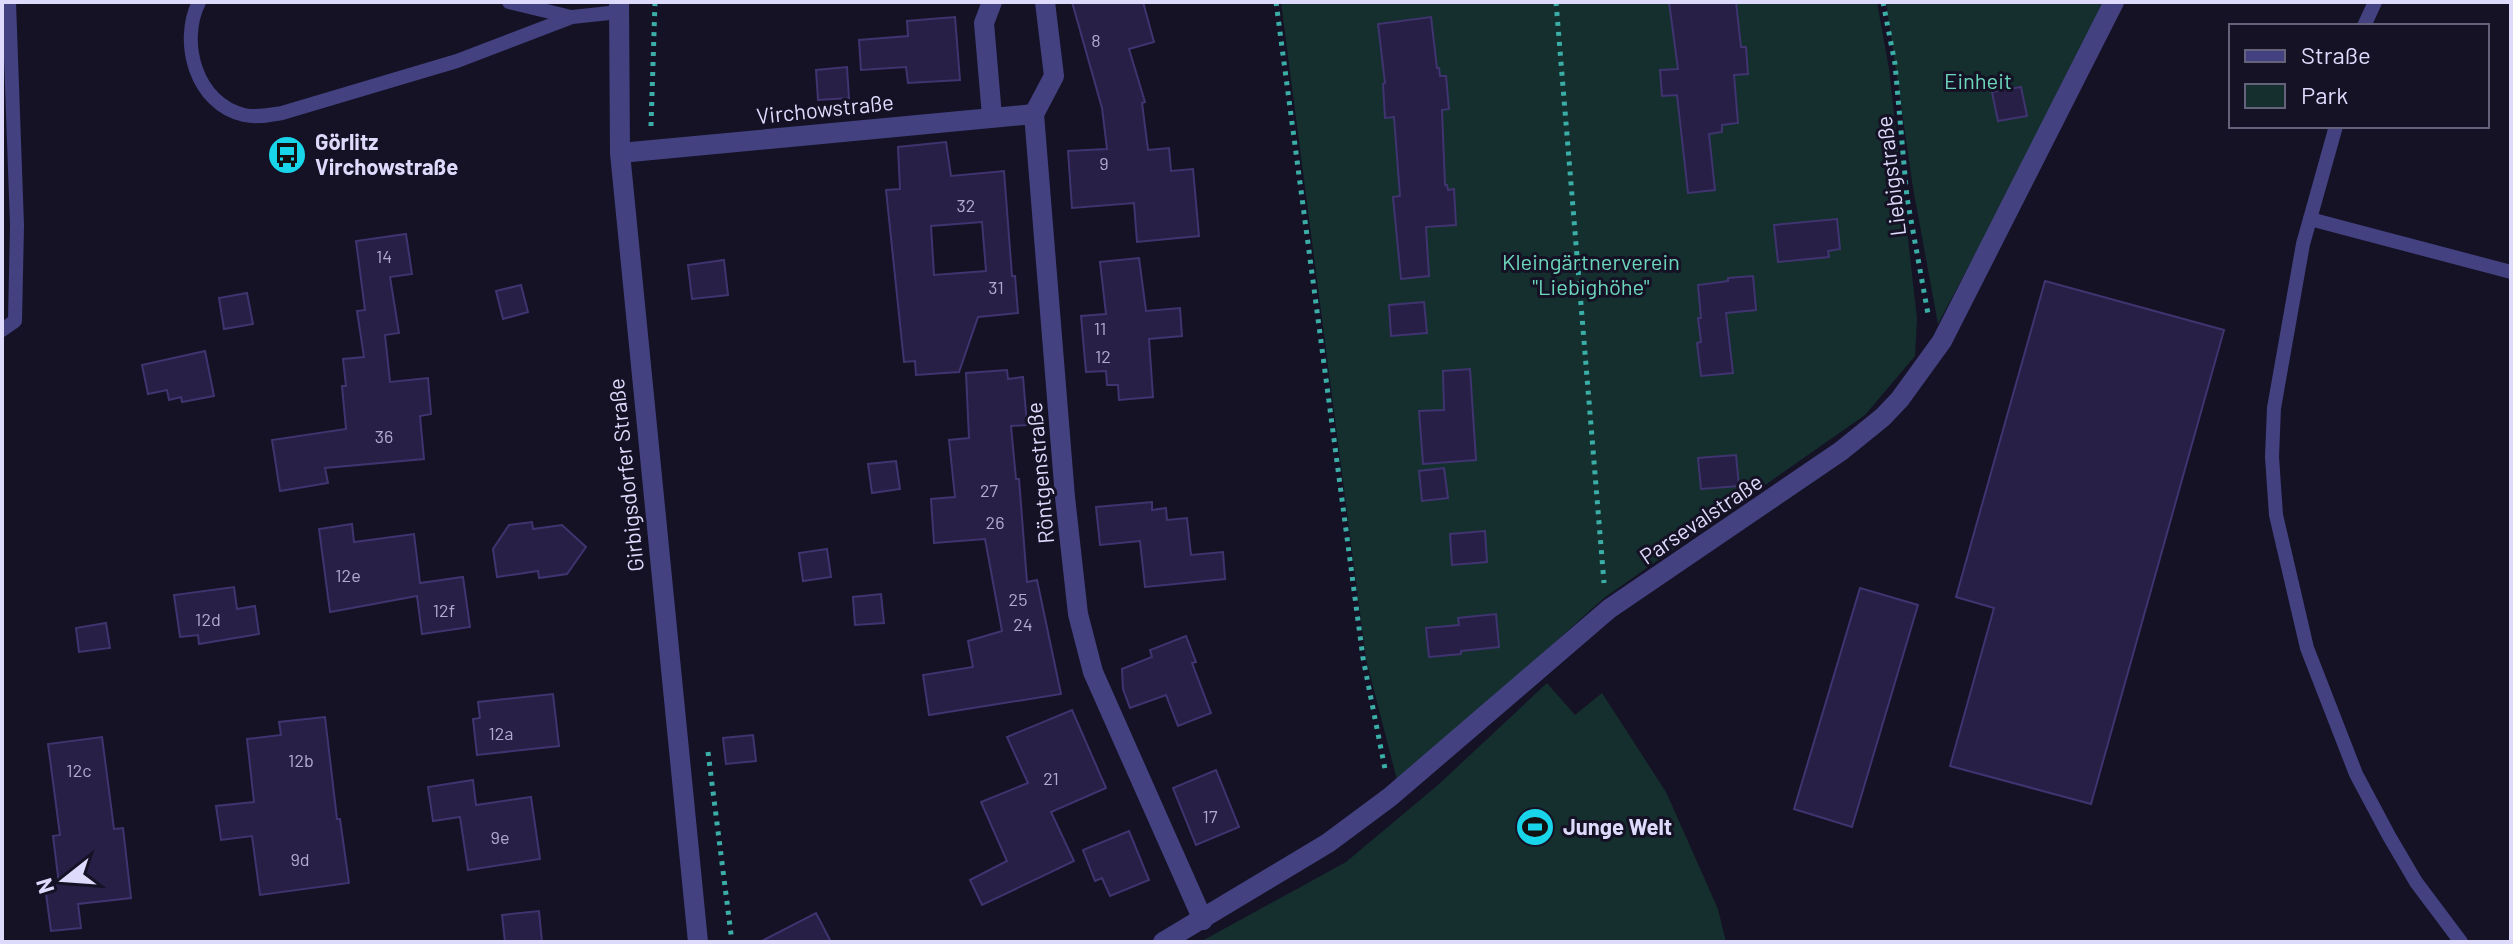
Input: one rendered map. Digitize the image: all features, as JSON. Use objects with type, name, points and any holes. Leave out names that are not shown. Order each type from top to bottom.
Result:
[{"type":"street","points":[[992,2],[984,23],[992,116]]},
{"type":"street","points":[[1034,114],[1054,76],[1045,2]]},
{"type":"street","name":"Parsevalstraße","points":[[1163,942],[1328,843],[1390,797],[1609,609],[1816,469],[1883,417],[1923,370],[1942,341],[2114,2]]},
{"type":"street","name":"Girbigsdorfer Straße","points":[[619,7],[620,153],[698,942]]},
{"type":"street","name":"Virchowstraße","points":[[620,153],[1034,114]]},
{"type":"street","name":"Röntgenstraße","points":[[1034,114],[1065,497],[1078,614],[1093,672],[1203,920]]},
{"type":"lane","points":[[2,330],[15,321],[17,225],[9,2]]},
{"type":"lane","points":[[199,2],[190,36],[195,68],[210,93],[220,102],[241,114],[254,116],[282,113],[457,61],[572,17],[619,7]]},
{"type":"lane","points":[[509,2],[572,17]]},
{"type":"lane","points":[[2365,24],[2375,2]]},
{"type":"lane","points":[[2335,128],[2303,244],[2274,408],[2272,457],[2276,515],[2307,648],[2356,774],[2409,870],[2461,942]]},
{"type":"lane","points":[[2310,219],[2511,272]]},
{"type":"path","points":[[1276,2],[1363,658],[1390,797]]},
{"type":"path","points":[[1556,2],[1602,569],[1609,609]]},
{"type":"path","name":"Liebigstraße","points":[[1883,2],[1895,64],[1907,198],[1929,324],[1942,341]]},
{"type":"green space","name":"Kleingärtnerverein \"Liebighöhe\"","points":[[1281,2],[1877,2],[1889,69],[1917,319],[1915,356],[1865,415],[1604,598],[1398,784],[1366,659]]},
{"type":"green space","name":"Einheit","points":[[1886,2],[2109,2],[1938,324],[1913,188]]},
{"type":"green space","name":"Junge Welt","points":[[1547,683],[1575,715],[1602,693],[1666,792],[1718,909],[1726,942],[1200,942],[1346,862],[1438,785]]},
{"type":"building","points":[[1072,2],[1143,2],[1154,42],[1129,49],[1145,102],[1142,103],[1148,150],[1169,148],[1171,171],[1193,169],[1199,236],[1137,242],[1134,203],[1072,208],[1068,151],[1107,149],[1102,108]]},
{"type":"building","points":[[1669,2],[1736,2],[1741,47],[1746,47],[1748,74],[1734,75],[1738,123],[1722,125],[1722,132],[1709,134],[1715,190],[1688,193],[1677,95],[1662,96],[1660,70],[1678,69]]},
{"type":"building","points":[[955,17],[960,80],[908,83],[906,67],[861,70],[859,40],[908,36],[907,21]]},
{"type":"building","points":[[1431,17],[1437,68],[1440,76],[1446,76],[1449,109],[1442,110],[1445,185],[1448,190],[1454,189],[1456,225],[1426,227],[1429,276],[1401,279],[1393,197],[1400,196],[1394,117],[1385,118],[1385,83],[1378,24]]},
{"type":"building","points":[[847,67],[849,98],[818,100],[816,70]]},
{"type":"building","points":[[2021,87],[2027,116],[1998,121],[1992,92]]},
{"type":"building","points":[[946,142],[951,176],[1004,171],[1018,313],[978,317],[959,372],[916,375],[915,361],[904,362],[886,190],[900,189],[898,147]],"holes":[[[982,222],[986,271],[934,275],[931,226]]]},
{"type":"building","points":[[1837,219],[1840,249],[1828,251],[1829,257],[1778,262],[1774,225]]},
{"type":"building","points":[[406,234],[412,274],[390,277],[399,333],[385,335],[390,382],[428,378],[431,414],[420,416],[424,459],[325,468],[328,483],[280,491],[272,440],[346,429],[343,359],[364,357],[357,311],[365,310],[356,241]]},
{"type":"building","points":[[1139,258],[1146,311],[1180,308],[1182,336],[1149,339],[1153,397],[1119,400],[1118,385],[1107,385],[1106,371],[1086,372],[1081,316],[1106,314],[1100,262]]},
{"type":"building","points":[[724,260],[728,295],[692,299],[688,265]]},
{"type":"building","points":[[1753,276],[1756,310],[1726,313],[1733,373],[1701,376],[1697,343],[1701,342],[1698,285]]},
{"type":"building","points":[[2045,281],[2224,330],[2091,804],[1950,766],[1994,608],[1956,597]]},
{"type":"building","points":[[521,285],[528,312],[503,319],[496,291]]},
{"type":"building","points":[[247,293],[253,324],[224,329],[219,298]]},
{"type":"building","points":[[1424,302],[1427,333],[1391,336],[1389,305]]},
{"type":"building","points":[[205,351],[214,396],[182,402],[181,397],[169,400],[167,390],[148,394],[142,365]]},
{"type":"building","points":[[1470,369],[1476,460],[1423,464],[1419,411],[1444,410],[1443,371]]},
{"type":"building","points":[[1007,370],[1008,379],[1023,377],[1027,425],[1011,426],[1016,479],[1019,479],[1027,582],[1037,580],[1061,694],[929,715],[923,675],[973,667],[968,641],[1002,631],[985,539],[934,543],[931,499],[955,497],[949,440],[969,438],[966,373]]},
{"type":"building","points":[[1736,455],[1739,486],[1701,489],[1698,458]]},
{"type":"building","points":[[896,461],[900,489],[872,493],[868,464]]},
{"type":"building","points":[[1444,468],[1448,498],[1422,501],[1419,471]]},
{"type":"building","points":[[1152,502],[1152,510],[1166,508],[1167,520],[1187,518],[1191,555],[1223,552],[1225,579],[1145,587],[1140,541],[1100,545],[1096,507]]},
{"type":"building","points":[[532,522],[533,529],[562,525],[586,547],[567,574],[539,578],[538,571],[497,577],[493,549],[509,525]]},
{"type":"building","points":[[352,524],[354,542],[414,534],[420,583],[463,577],[470,627],[422,634],[417,596],[330,612],[319,529]]},
{"type":"building","points":[[1485,531],[1487,562],[1452,565],[1450,534]]},
{"type":"building","points":[[827,549],[831,577],[803,581],[799,553]]},
{"type":"building","points":[[234,587],[237,609],[255,606],[259,634],[199,644],[198,635],[180,637],[174,595]]},
{"type":"building","points":[[1860,588],[1918,605],[1852,827],[1794,809]]},
{"type":"building","points":[[881,594],[884,623],[855,625],[853,597]]},
{"type":"building","points":[[1496,614],[1499,647],[1429,657],[1426,628],[1459,625],[1458,618]]},
{"type":"building","points":[[106,623],[110,648],[79,652],[76,628]]},
{"type":"building","points":[[1186,636],[1196,662],[1192,663],[1211,713],[1178,726],[1166,695],[1130,708],[1123,689],[1122,669],[1152,657],[1150,650]]},
{"type":"building","points":[[553,694],[559,746],[477,755],[473,719],[480,718],[478,702]]},
{"type":"building","points":[[1072,710],[1106,788],[1051,812],[1074,861],[982,905],[970,880],[1007,861],[981,802],[1028,783],[1007,737]]},
{"type":"building","points":[[325,717],[337,819],[340,819],[349,883],[260,895],[252,836],[221,840],[216,806],[254,802],[247,739],[281,735],[279,722]]},
{"type":"building","points":[[753,735],[756,761],[726,764],[723,738]]},
{"type":"building","points":[[102,737],[114,829],[123,828],[131,898],[78,904],[81,928],[51,931],[45,886],[59,884],[53,836],[60,835],[48,744]]},
{"type":"building","points":[[1216,770],[1239,827],[1196,845],[1173,788]]},
{"type":"building","points":[[473,780],[476,805],[531,797],[540,859],[468,870],[460,817],[433,821],[428,787]]},
{"type":"building","points":[[1129,831],[1149,880],[1110,896],[1102,878],[1095,881],[1083,850]]},
{"type":"building","points":[[539,911],[542,942],[505,942],[502,915]]},
{"type":"building","points":[[816,913],[831,942],[760,942]]},
{"type":"place","name":"Görlitz Virchowstraße","points":[[287,155]]},
{"type":"place","name":"Junge Welt","points":[[1535,827]]}]
